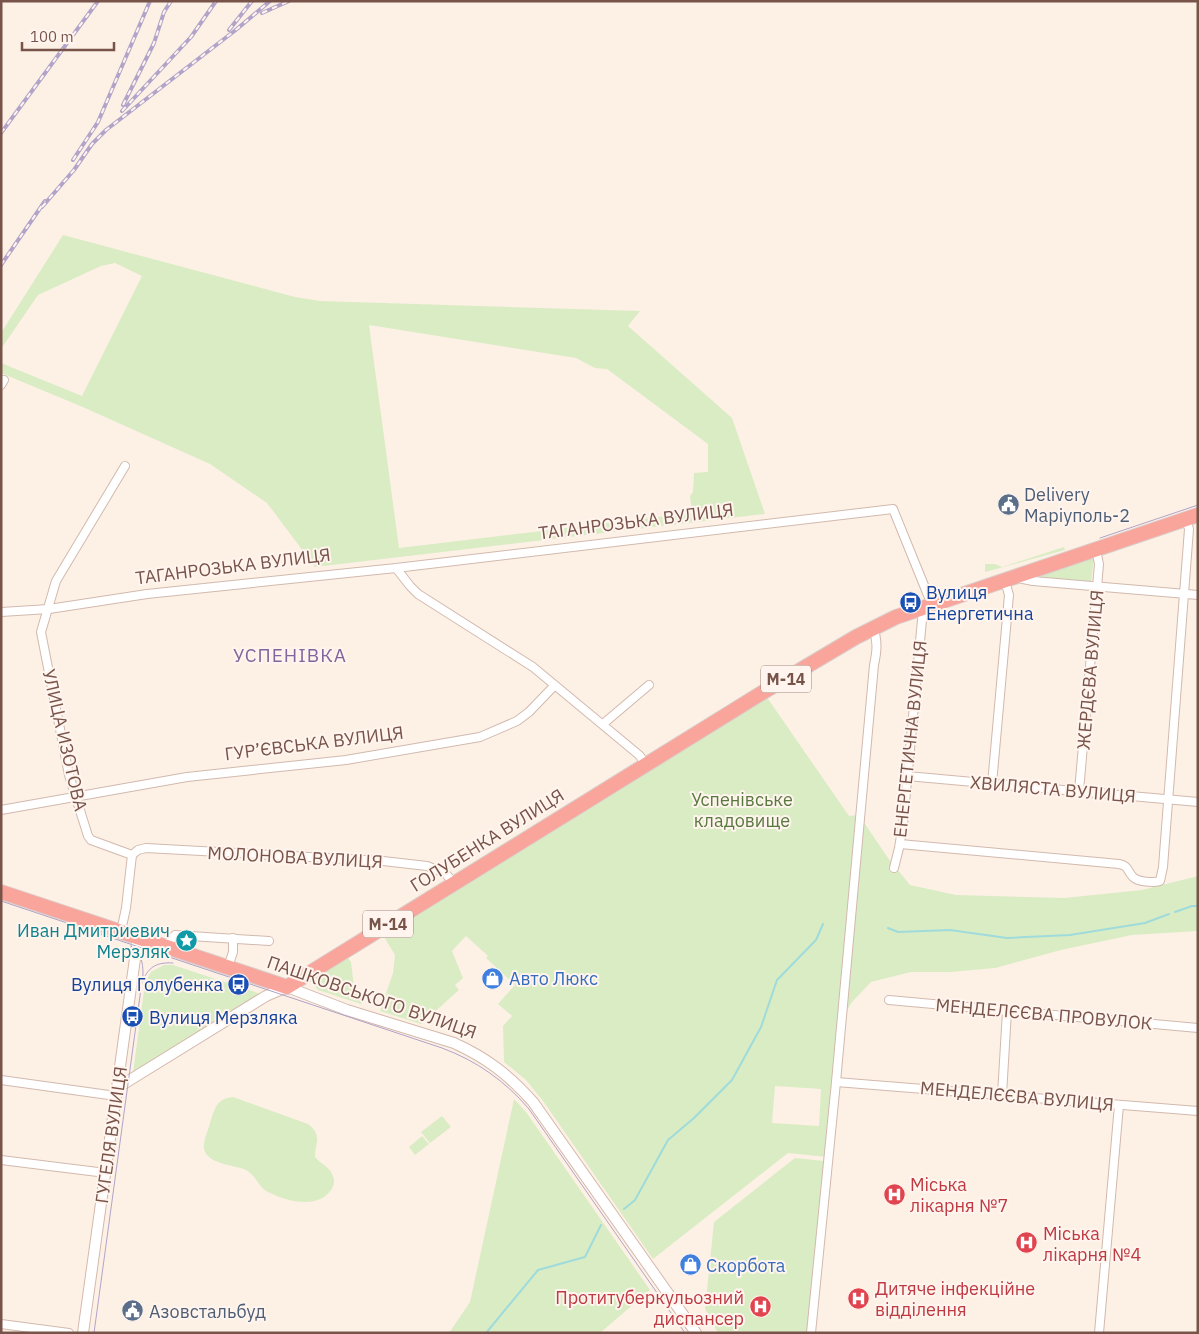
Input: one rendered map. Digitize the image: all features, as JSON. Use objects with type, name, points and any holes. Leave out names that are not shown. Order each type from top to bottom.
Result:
[{"type":"highway","name":"М-14","points":[[646,764],[873,628],[896,617],[1010,579],[1031,577],[1096,550],[1192,517]]},
{"type":"highway","name":"ГОЛУБЕНКА ВУЛИЦЯ","points":[[287,987],[646,764]]},
{"type":"highway","name":"ПАШКОВСЬКОГО ВУЛИЦЯ","points":[[1,892],[287,987]]},
{"type":"street","name":"УЛИЦА ИЗОТОВА","points":[[125,466],[56,581],[42,625],[42,639],[69,775],[89,838],[132,855]]},
{"type":"street","name":"ТАГАНРОЗЬКА ВУЛИЦЯ","points":[[1,612],[48,609],[147,594],[396,568],[893,509],[928,607]]},
{"type":"street","points":[[900,844],[1119,864],[1128,868],[1136,879],[1160,881],[1189,529],[1192,517]]},
{"type":"street","name":"ЖЕРДЄВА ВУЛИЦЯ","points":[[1079,791],[1099,564],[1096,550]]},
{"type":"street","points":[[396,568],[418,594],[520,658],[603,724],[639,755],[646,764]]},
{"type":"street","points":[[1031,577],[1097,587],[1198,595]]},
{"type":"street","points":[[992,784],[1010,579]]},
{"type":"street","name":"ЕНЕРГЕТИЧНА ВУЛИЦЯ","points":[[894,868],[900,844],[928,607]]},
{"type":"street","points":[[812,1333],[877,649],[877,638],[873,628]]},
{"type":"street","points":[[603,724],[649,685]]},
{"type":"street","name":"ГУР’ЄВСЬКА ВУЛИЦЯ","points":[[1,810],[187,777],[355,758],[480,737],[517,721],[529,712],[554,686]]},
{"type":"street","name":"ХВИЛЯСТА ВУЛИЦЯ","points":[[907,776],[1198,802]]},
{"type":"street","name":"МОЛОНОВА ВУЛИЦЯ","points":[[132,855],[138,850],[146,848],[383,861],[438,869],[445,873],[454,883]]},
{"type":"street","points":[[121,931],[126,908],[132,855]]},
{"type":"street","points":[[166,946],[175,935],[269,941]]},
{"type":"street","name":"ГУГЕЛЯ ВУЛИЦЯ","points":[[84,1333],[138,937]]},
{"type":"street","points":[[228,967],[233,952],[234,938]]},
{"type":"street","name":"ГОЛУБЕНКА ВУЛИЦЯ","points":[[117,1092],[266,996],[287,987]]},
{"type":"street","name":"ПАШКОВСЬКОГО ВУЛИЦЯ","points":[[287,987],[347,1010],[445,1040],[470,1051],[505,1074],[533,1102],[696,1333]]},
{"type":"street","name":"МЕНДЕЛЄЄВА ПРОВУЛОК","points":[[889,1000],[1198,1028]]},
{"type":"street","points":[[1002,1096],[1007,1011]]},
{"type":"street","points":[[1,1080],[117,1092]]},
{"type":"street","name":"МЕНДЕЛЄЄВА ВУЛИЦЯ","points":[[836,1082],[1198,1111]]},
{"type":"street","points":[[1099,1333],[1119,1105]]},
{"type":"street","points":[[1,1160],[106,1173]]},
{"type":"street","points":[[1,1324],[69,1333]]},
{"type":"green space","points":[[63,235],[295,297],[320,301],[640,311],[628,326],[732,418],[765,514],[315,567],[267,503],[210,464],[1,373],[1,363],[82,396],[142,276],[115,263],[101,266],[38,295],[1,349],[1,333]],"holes":[[[369,325],[576,358],[595,368],[607,369],[708,444],[708,472],[694,473],[693,492],[690,496],[692,513],[399,548]]]},
{"type":"green space","points":[[1064,547],[1065,550],[985,572],[985,564],[995,564],[1002,567]]},
{"type":"green space","points":[[1094,556],[1091,583],[1035,577]]},
{"type":"green space","name":"Успенівське кладовище","points":[[766,696],[849,816],[859,815],[888,858],[910,885],[956,895],[1064,898],[1142,890],[1198,876],[1198,931],[1132,935],[1061,950],[995,968],[950,972],[911,972],[871,982],[852,1002],[842,1019],[827,1157],[788,1153],[653,1259],[543,1101],[526,1080],[504,1062],[503,1026],[512,1016],[498,1004],[515,985],[466,936],[452,951],[463,978],[455,985],[459,990],[421,1024],[380,1011],[393,973],[395,955],[383,935]],"holes":[[[775,1086],[821,1089],[819,1126],[772,1123]]]},
{"type":"green space","points":[[347,957],[351,962],[354,987],[363,1000],[361,1004],[318,990],[313,984],[314,977]]},
{"type":"green space","points":[[164,965],[173,965],[261,994],[133,1073],[145,983],[151,972]]},
{"type":"green space","points":[[233,1097],[308,1124],[313,1128],[317,1136],[315,1157],[330,1170],[334,1180],[332,1188],[325,1196],[310,1202],[292,1201],[283,1198],[265,1190],[246,1170],[218,1162],[208,1156],[204,1149],[204,1142],[215,1109],[223,1100]]},
{"type":"green space","points":[[514,1099],[526,1112],[650,1290],[600,1333],[449,1333],[470,1302]]},
{"type":"green space","points":[[442,1116],[451,1127],[430,1143],[421,1132]]},
{"type":"green space","points":[[422,1136],[429,1144],[415,1155],[409,1147]]},
{"type":"green space","points":[[795,1158],[824,1161],[807,1333],[718,1333],[705,1309],[714,1222]]},
{"type":"waterway","points":[[1175,912],[1192,906],[1198,906]]},
{"type":"waterway","points":[[888,928],[898,932],[950,930],[1007,938],[1070,935],[1145,923],[1169,914]]},
{"type":"waterway","points":[[624,1209],[635,1200],[668,1140],[694,1118],[732,1080],[761,1027],[777,980],[816,940],[823,924]]},
{"type":"waterway","points":[[486,1333],[538,1270],[585,1257],[601,1225]]},
{"type":"tram line","points":[[1100,538],[1198,505]]},
{"type":"tram line","points":[[1,901],[442,1048],[479,1066],[510,1089],[529,1109],[685,1333]]},
{"type":"tram line","points":[[94,1333],[143,974],[141,958],[131,946]]},
{"type":"tram line","points":[[143,980],[148,971],[158,964],[173,963]]},
{"type":"railway","points":[[1,133],[98,1]]},
{"type":"railway","points":[[73,160],[98,122],[150,1]]},
{"type":"railway","points":[[123,105],[154,43],[164,12],[171,1]]},
{"type":"railway","points":[[122,111],[191,37],[216,1]]},
{"type":"railway","points":[[229,30],[252,1]]},
{"type":"railway","points":[[42,207],[74,170],[92,144],[106,130],[237,29],[270,1]]},
{"type":"railway","points":[[262,13],[289,1]]},
{"type":"railway","points":[[1,265],[45,201]]},
{"type":"place","name":"Delivery Марiуполь-2","points":[[1008,504]]},
{"type":"place","name":"Вулиця Енергетична","points":[[910,602]]},
{"type":"place","name":"Иван Дмитриевич Мерзляк","points":[[186,940]]},
{"type":"place","name":"Авто Люкс","points":[[493,978]]},
{"type":"place","name":"Вулиця Голубенка","points":[[239,984]]},
{"type":"place","name":"Вулиця Мерзляка","points":[[133,1017]]},
{"type":"place","name":"Міська лікарня №7","points":[[894,1194]]},
{"type":"place","name":"Міська лікарня №4","points":[[1027,1243]]},
{"type":"place","name":"Скорбота","points":[[690,1265]]},
{"type":"place","name":"Дитяче інфекційне відділення","points":[[859,1298]]},
{"type":"place","name":"Протитуберкульозний диспансер","points":[[760,1307]]},
{"type":"place","name":"Азовстальбуд","points":[[133,1311]]},
{"type":"district","name":"УСПЕНІВКА","points":[[290,655]]}]
